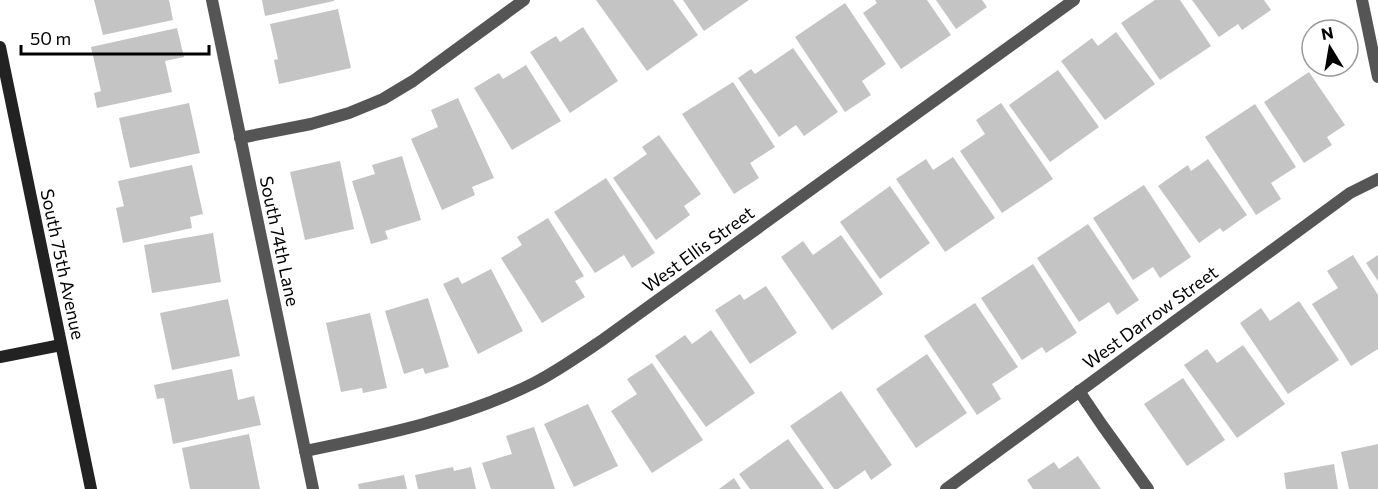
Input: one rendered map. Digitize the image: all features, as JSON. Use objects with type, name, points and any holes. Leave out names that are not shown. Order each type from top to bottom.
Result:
[{"type":"main road","name":"South 75th Avenue","points":[[0,47],[91,489]]},
{"type":"main road","points":[[0,357],[60,345]]},
{"type":"street","name":"South 74th Lane","points":[[212,0],[313,489]]},
{"type":"street","points":[[240,138],[312,124],[349,113],[382,99],[413,81],[524,0]]},
{"type":"street","name":"West Ellis Street","points":[[305,451],[391,433],[438,420],[536,383],[601,341],[1074,0]]},
{"type":"street","points":[[1362,0],[1378,77]]},
{"type":"street","name":"West Darrow Street","points":[[946,489],[1350,193],[1378,179]]},
{"type":"street","points":[[1079,391],[1148,489]]},
{"type":"building","points":[[94,0],[169,0],[173,20],[103,35]]},
{"type":"building","points":[[262,0],[334,0],[334,1],[265,16]]},
{"type":"building","points":[[596,0],[673,0],[698,35],[647,71]]},
{"type":"building","points":[[683,0],[749,0],[704,31]]},
{"type":"building","points":[[875,0],[927,0],[951,35],[901,69],[863,13],[877,3]]},
{"type":"building","points":[[936,0],[982,0],[987,7],[956,29]]},
{"type":"building","points":[[1155,0],[1180,0],[1211,46],[1160,80],[1121,23]]},
{"type":"building","points":[[1192,0],[1264,0],[1271,10],[1242,30],[1238,24],[1219,37]]},
{"type":"building","points":[[845,3],[886,64],[862,81],[871,95],[845,112],[795,37]]},
{"type":"building","points":[[338,9],[351,68],[279,84],[274,60],[278,59],[270,24]]},
{"type":"building","points":[[583,27],[618,81],[570,113],[530,52],[556,36],[560,42]]},
{"type":"building","points":[[177,28],[184,57],[165,61],[172,92],[97,108],[94,93],[101,91],[91,47]]},
{"type":"building","points":[[1116,32],[1155,84],[1105,120],[1061,61],[1092,38],[1098,46]]},
{"type":"building","points":[[793,48],[838,112],[804,136],[796,125],[779,137],[738,78],[751,69],[755,74]]},
{"type":"building","points":[[526,65],[561,121],[512,150],[474,88],[499,73],[503,79]]},
{"type":"building","points":[[1058,70],[1099,127],[1050,162],[1009,105]]},
{"type":"building","points":[[1300,78],[1313,78],[1345,125],[1327,137],[1332,145],[1304,163],[1264,102]]},
{"type":"building","points":[[733,82],[775,147],[750,163],[759,178],[734,194],[682,114]]},
{"type":"building","points":[[458,98],[494,178],[472,187],[475,195],[442,210],[411,139],[438,127],[431,110]]},
{"type":"building","points":[[189,103],[200,153],[130,168],[119,118]]},
{"type":"building","points":[[1001,103],[1053,179],[1002,213],[960,151],[985,134],[976,120]]},
{"type":"building","points":[[1255,104],[1296,167],[1271,183],[1281,199],[1256,215],[1205,137]]},
{"type":"building","points":[[659,135],[701,194],[684,206],[690,215],[656,240],[613,178],[647,154],[642,147]]},
{"type":"building","points":[[402,156],[421,220],[385,231],[388,239],[371,244],[352,181],[375,174],[372,165]]},
{"type":"building","points":[[953,157],[995,218],[945,252],[896,179],[926,159],[933,170]]},
{"type":"building","points":[[1208,159],[1247,215],[1223,232],[1220,228],[1199,243],[1158,186],[1188,165],[1191,171]]},
{"type":"building","points":[[340,161],[354,229],[305,240],[290,172]]},
{"type":"building","points":[[192,165],[203,214],[190,217],[192,228],[123,243],[116,208],[124,206],[118,181]]},
{"type":"building","points":[[606,178],[655,253],[632,268],[624,255],[595,273],[554,212]]},
{"type":"building","points":[[1144,185],[1191,257],[1160,278],[1153,267],[1133,280],[1093,218]]},
{"type":"building","points":[[890,186],[930,243],[880,279],[840,222]]},
{"type":"building","points":[[548,218],[584,276],[575,281],[585,297],[542,323],[501,258],[522,245],[517,237]]},
{"type":"building","points":[[1088,224],[1139,300],[1117,315],[1109,302],[1079,322],[1037,258]]},
{"type":"building","points":[[213,233],[221,282],[152,293],[144,245]]},
{"type":"building","points":[[841,235],[883,294],[832,330],[781,257],[803,241],[813,255]]},
{"type":"building","points":[[1353,255],[1378,295],[1378,349],[1351,366],[1312,304],[1338,288],[1327,271]]},
{"type":"building","points":[[1378,255],[1378,281],[1366,263]]},
{"type":"building","points":[[1033,264],[1077,333],[1046,353],[1042,347],[1022,360],[981,298]]},
{"type":"building","points":[[491,269],[523,331],[478,354],[443,284],[458,277],[462,284]]},
{"type":"building","points":[[766,286],[797,333],[750,364],[715,310],[740,294],[744,300]]},
{"type":"building","points":[[428,298],[449,367],[425,374],[423,368],[404,374],[385,311]]},
{"type":"building","points":[[228,299],[240,356],[172,370],[160,313]]},
{"type":"building","points":[[1299,301],[1339,360],[1288,394],[1240,323],[1261,308],[1270,321]]},
{"type":"building","points":[[975,303],[1018,367],[992,384],[1001,399],[977,415],[924,336]]},
{"type":"building","points":[[370,313],[387,388],[363,393],[362,388],[341,392],[326,323]]},
{"type":"building","points":[[711,330],[755,393],[706,427],[655,356],[685,335],[692,344]]},
{"type":"building","points":[[1243,345],[1285,404],[1237,438],[1184,365],[1207,349],[1217,363]]},
{"type":"building","points":[[927,354],[967,413],[916,448],[876,389]]},
{"type":"building","points":[[652,363],[703,440],[652,473],[611,411],[637,394],[627,379]]},
{"type":"building","points":[[232,369],[238,400],[254,396],[261,425],[173,444],[164,398],[157,399],[154,385]]},
{"type":"building","points":[[1183,378],[1225,440],[1187,466],[1144,404]]},
{"type":"building","points":[[841,391],[892,465],[871,480],[865,470],[838,489],[834,489],[790,426]]},
{"type":"building","points":[[588,404],[618,466],[574,487],[544,424]]},
{"type":"building","points":[[534,427],[555,489],[491,489],[482,463],[512,454],[506,436]]},
{"type":"building","points":[[249,434],[260,489],[190,489],[182,448]]},
{"type":"building","points":[[788,439],[824,489],[750,489],[739,474]]},
{"type":"building","points":[[1378,444],[1378,489],[1349,489],[1341,452]]},
{"type":"building","points":[[1078,456],[1101,489],[1033,489],[1027,480],[1054,462],[1059,469]]},
{"type":"building","points":[[1334,464],[1338,489],[1286,489],[1284,473]]},
{"type":"building","points":[[453,467],[454,471],[471,467],[476,489],[418,489],[415,475]]},
{"type":"building","points":[[404,475],[407,489],[359,489],[358,484]]},
{"type":"building","points":[[734,478],[741,489],[719,489]]}]
